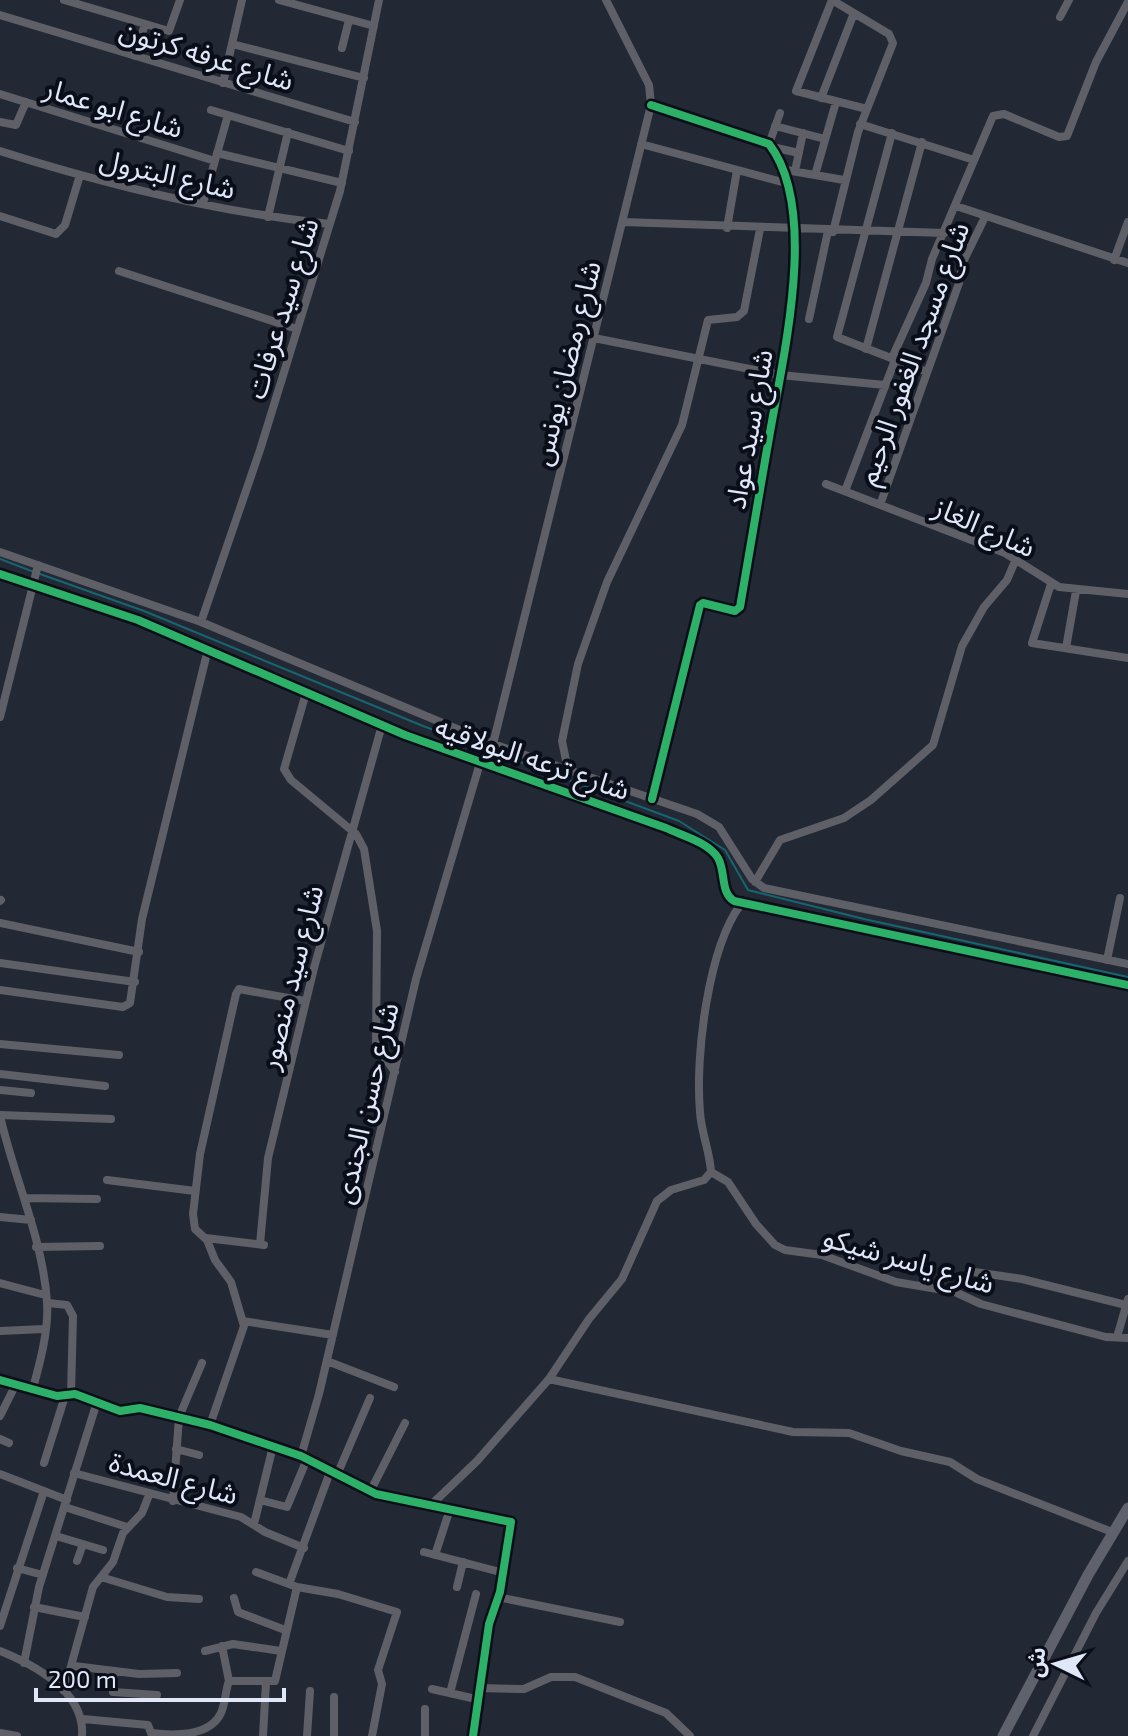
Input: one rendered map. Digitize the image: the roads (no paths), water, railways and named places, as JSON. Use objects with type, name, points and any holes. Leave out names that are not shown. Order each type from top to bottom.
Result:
[{"type":"main road","points":[[1003,1736],[1112,1532],[1128,1508]]},
{"type":"street","points":[[64,0],[81,2],[169,31],[180,0]]},
{"type":"street","points":[[223,83],[242,0]]},
{"type":"street","points":[[279,0],[374,26]]},
{"type":"street","name":"شارع سيد عرفات","points":[[201,622],[260,450],[342,183],[379,0]]},
{"type":"street","points":[[606,0],[649,85],[651,105],[799,153]]},
{"type":"street","points":[[809,319],[860,124],[867,109],[893,39],[832,0],[796,91],[867,109]]},
{"type":"street","points":[[1060,17],[1069,0]]},
{"type":"street","points":[[845,491],[893,359],[926,283],[932,259],[995,114],[1059,137],[1070,133],[1096,62],[1128,2]]},
{"type":"street","points":[[821,98],[854,13]]},
{"type":"street","name":"شارع عرفه كرتون","points":[[0,15],[355,122]]},
{"type":"street","points":[[342,48],[349,20]]},
{"type":"street","points":[[135,56],[145,24]]},
{"type":"street","points":[[232,44],[364,78]]},
{"type":"street","name":"شارع ابو عمار","points":[[0,94],[216,157],[342,183]]},
{"type":"street","points":[[0,122],[16,125],[26,102]]},
{"type":"street","points":[[815,175],[836,102]]},
{"type":"street","name":"شارع رمضان يونس","points":[[493,744],[651,105]]},
{"type":"street","points":[[211,110],[349,151]]},
{"type":"street","points":[[770,145],[780,113]]},
{"type":"street","points":[[203,203],[228,115]]},
{"type":"street","points":[[860,124],[974,160]]},
{"type":"street","points":[[775,126],[825,139]]},
{"type":"street","points":[[268,217],[288,132]]},
{"type":"street","points":[[795,171],[803,133]]},
{"type":"street","points":[[892,133],[837,335],[840,340],[927,372]]},
{"type":"street","points":[[866,349],[922,142]]},
{"type":"street","points":[[641,144],[786,183]]},
{"type":"street","name":"شارع سيد عواد","points":[[652,799],[700,605],[703,603],[735,611],[740,607],[793,296],[794,230],[786,183],[770,145]]},
{"type":"street","name":"شارع البترول","points":[[0,151],[80,175],[203,203],[268,217],[329,224]]},
{"type":"street","points":[[780,169],[844,180]]},
{"type":"street","points":[[727,228],[737,170]]},
{"type":"street","points":[[0,216],[56,234],[65,225],[80,175]]},
{"type":"street","points":[[956,206],[1128,263]]},
{"type":"street","name":"شارع مسجد الغفور الرحيم","points":[[880,505],[962,266],[985,217]]},
{"type":"street","points":[[623,222],[830,232],[944,233]]},
{"type":"street","points":[[1114,260],[1128,222]]},
{"type":"street","points":[[568,770],[562,741],[578,664],[607,582],[682,425],[710,318],[737,317],[744,311],[760,229]]},
{"type":"street","points":[[119,271],[297,329]]},
{"type":"street","points":[[594,338],[780,375],[885,385]]},
{"type":"street","name":"شارع الغاز","points":[[826,484],[1016,559],[1051,584],[1076,591],[1128,594]]},
{"type":"street","name":"شارع ترعه البولاقيه","points":[[0,552],[201,622],[493,744],[697,814],[719,827],[755,882]]},
{"type":"street","points":[[1016,559],[962,646],[933,745],[871,800],[844,818],[780,840],[755,882],[779,893],[1128,964]]},
{"type":"street","points":[[0,717],[38,565]]},
{"type":"street","name":"شارع ترعه البولاقيه","points":[[0,574],[138,620],[382,725],[628,814],[701,844],[719,859],[727,896],[741,904]]},
{"type":"street","points":[[1051,584],[1030,640],[1033,643],[1128,658]]},
{"type":"street","points":[[1066,648],[1076,591]]},
{"type":"street","points":[[0,990],[123,1007],[130,1003],[146,899],[208,649]]},
{"type":"street","points":[[306,693],[284,769],[291,780],[352,831],[364,849],[376,917],[377,1050],[395,1072]]},
{"type":"street","name":"شارع سيد منصور","points":[[205,1238],[262,1244],[268,1158],[305,1001],[382,725]]},
{"type":"street","name":"شارع حسن الجندى","points":[[260,1500],[287,1507],[304,1458],[438,895],[480,763]]},
{"type":"street","points":[[1107,960],[1120,898]]},
{"type":"street","points":[[431,1505],[477,1461],[549,1379],[589,1319],[622,1279],[657,1201],[671,1190],[704,1180],[711,1172],[700,1112],[704,1033],[726,925],[741,904],[1128,985]]},
{"type":"street","points":[[0,923],[139,952]]},
{"type":"street","points":[[0,963],[135,982]]},
{"type":"street","points":[[210,1425],[243,1339],[243,1321],[231,1282],[205,1238],[195,1229],[193,1219],[195,1191],[237,991],[305,1001]]},
{"type":"street","points":[[0,1044],[119,1055]]},
{"type":"street","points":[[0,1074],[105,1086]]},
{"type":"street","points":[[0,1090],[31,1093]]},
{"type":"street","points":[[33,1388],[46,1299],[31,1220],[11,1164],[0,1117],[111,1119]]},
{"type":"street","name":"شارع ياسر شيكو","points":[[711,1172],[728,1182],[756,1224],[775,1245],[785,1250],[819,1255],[896,1282],[955,1292],[981,1304],[1128,1338]]},
{"type":"street","points":[[107,1180],[195,1191]]},
{"type":"street","points":[[24,1198],[97,1199]]},
{"type":"street","points":[[0,1217],[31,1220]]},
{"type":"street","points":[[36,1247],[100,1246]]},
{"type":"street","points":[[968,1271],[1127,1302],[1117,1337]]},
{"type":"street","points":[[0,1283],[67,1305],[73,1316],[68,1395],[44,1463]]},
{"type":"street","points":[[243,1321],[333,1335]]},
{"type":"street","points":[[0,1331],[44,1329]]},
{"type":"street","points":[[327,1361],[394,1387]]},
{"type":"street","points":[[173,1501],[178,1469],[179,1417],[202,1363]]},
{"type":"street","points":[[549,1379],[793,1432],[849,1433],[901,1451],[939,1458],[977,1479],[1112,1532]]},
{"type":"street","points":[[0,1380],[97,1402],[120,1411],[140,1408],[210,1425],[304,1458],[370,1492],[511,1522],[504,1573],[489,1624],[473,1736]]},
{"type":"street","points":[[0,1416],[16,1384]]},
{"type":"street","points":[[229,1681],[266,1682],[276,1679],[293,1586],[304,1548],[333,1473],[370,1398]]},
{"type":"street","points":[[24,1663],[34,1607],[97,1402]]},
{"type":"street","points":[[370,1492],[405,1423]]},
{"type":"street","points":[[254,1524],[273,1446]]},
{"type":"street","points":[[176,1449],[199,1455]]},
{"type":"street","name":"شارع العمدة","points":[[74,1473],[234,1515],[304,1548]]},
{"type":"street","points":[[0,1474],[127,1527]]},
{"type":"street","points":[[0,1626],[3,1607],[44,1491]]},
{"type":"street","points":[[64,1691],[74,1666],[90,1595],[113,1562],[127,1527],[142,1513],[149,1495]]},
{"type":"street","points":[[435,1555],[450,1509]]},
{"type":"street","points":[[56,1536],[103,1550]]},
{"type":"street","points":[[77,1561],[83,1544]]},
{"type":"street","points":[[424,1552],[504,1573]]},
{"type":"street","points":[[1033,1736],[1096,1613],[1128,1561]]},
{"type":"street","points":[[457,1587],[463,1562]]},
{"type":"street","points":[[17,1568],[43,1575]]},
{"type":"street","points":[[256,1572],[293,1586],[352,1597],[395,1610],[397,1615],[378,1670],[382,1684],[372,1736]]},
{"type":"street","points":[[101,1577],[167,1597],[199,1599]]},
{"type":"street","points":[[450,1693],[476,1594]]},
{"type":"street","points":[[498,1597],[620,1622]]},
{"type":"street","points":[[234,1598],[238,1612],[285,1630]]},
{"type":"street","points":[[34,1607],[85,1617]]},
{"type":"street","points":[[205,1651],[242,1644],[281,1651]]},
{"type":"street","points":[[83,1719],[148,1725],[151,1733],[164,1735],[194,1735],[209,1729],[218,1719],[229,1681],[222,1646]]},
{"type":"street","points":[[0,1651],[24,1663],[64,1691],[79,1707],[83,1719],[82,1736]]},
{"type":"street","points":[[74,1666],[177,1673]]},
{"type":"street","points":[[114,1671],[113,1692],[157,1695]]},
{"type":"street","points":[[478,1688],[524,1689],[551,1677],[575,1677],[666,1713],[690,1736]]},
{"type":"street","points":[[263,1736],[266,1682]]},
{"type":"street","points":[[432,1689],[476,1699]]},
{"type":"street","points":[[307,1736],[310,1691]]},
{"type":"street","points":[[334,1697],[334,1736]]},
{"type":"street","points":[[425,1709],[425,1736]]},
{"type":"street","points":[[0,1733],[17,1736]]},
{"type":"waterway","points":[[0,559],[34,572]]},
{"type":"waterway","points":[[40,574],[144,611],[423,726],[679,821],[725,850],[748,890],[1128,977]]}]
